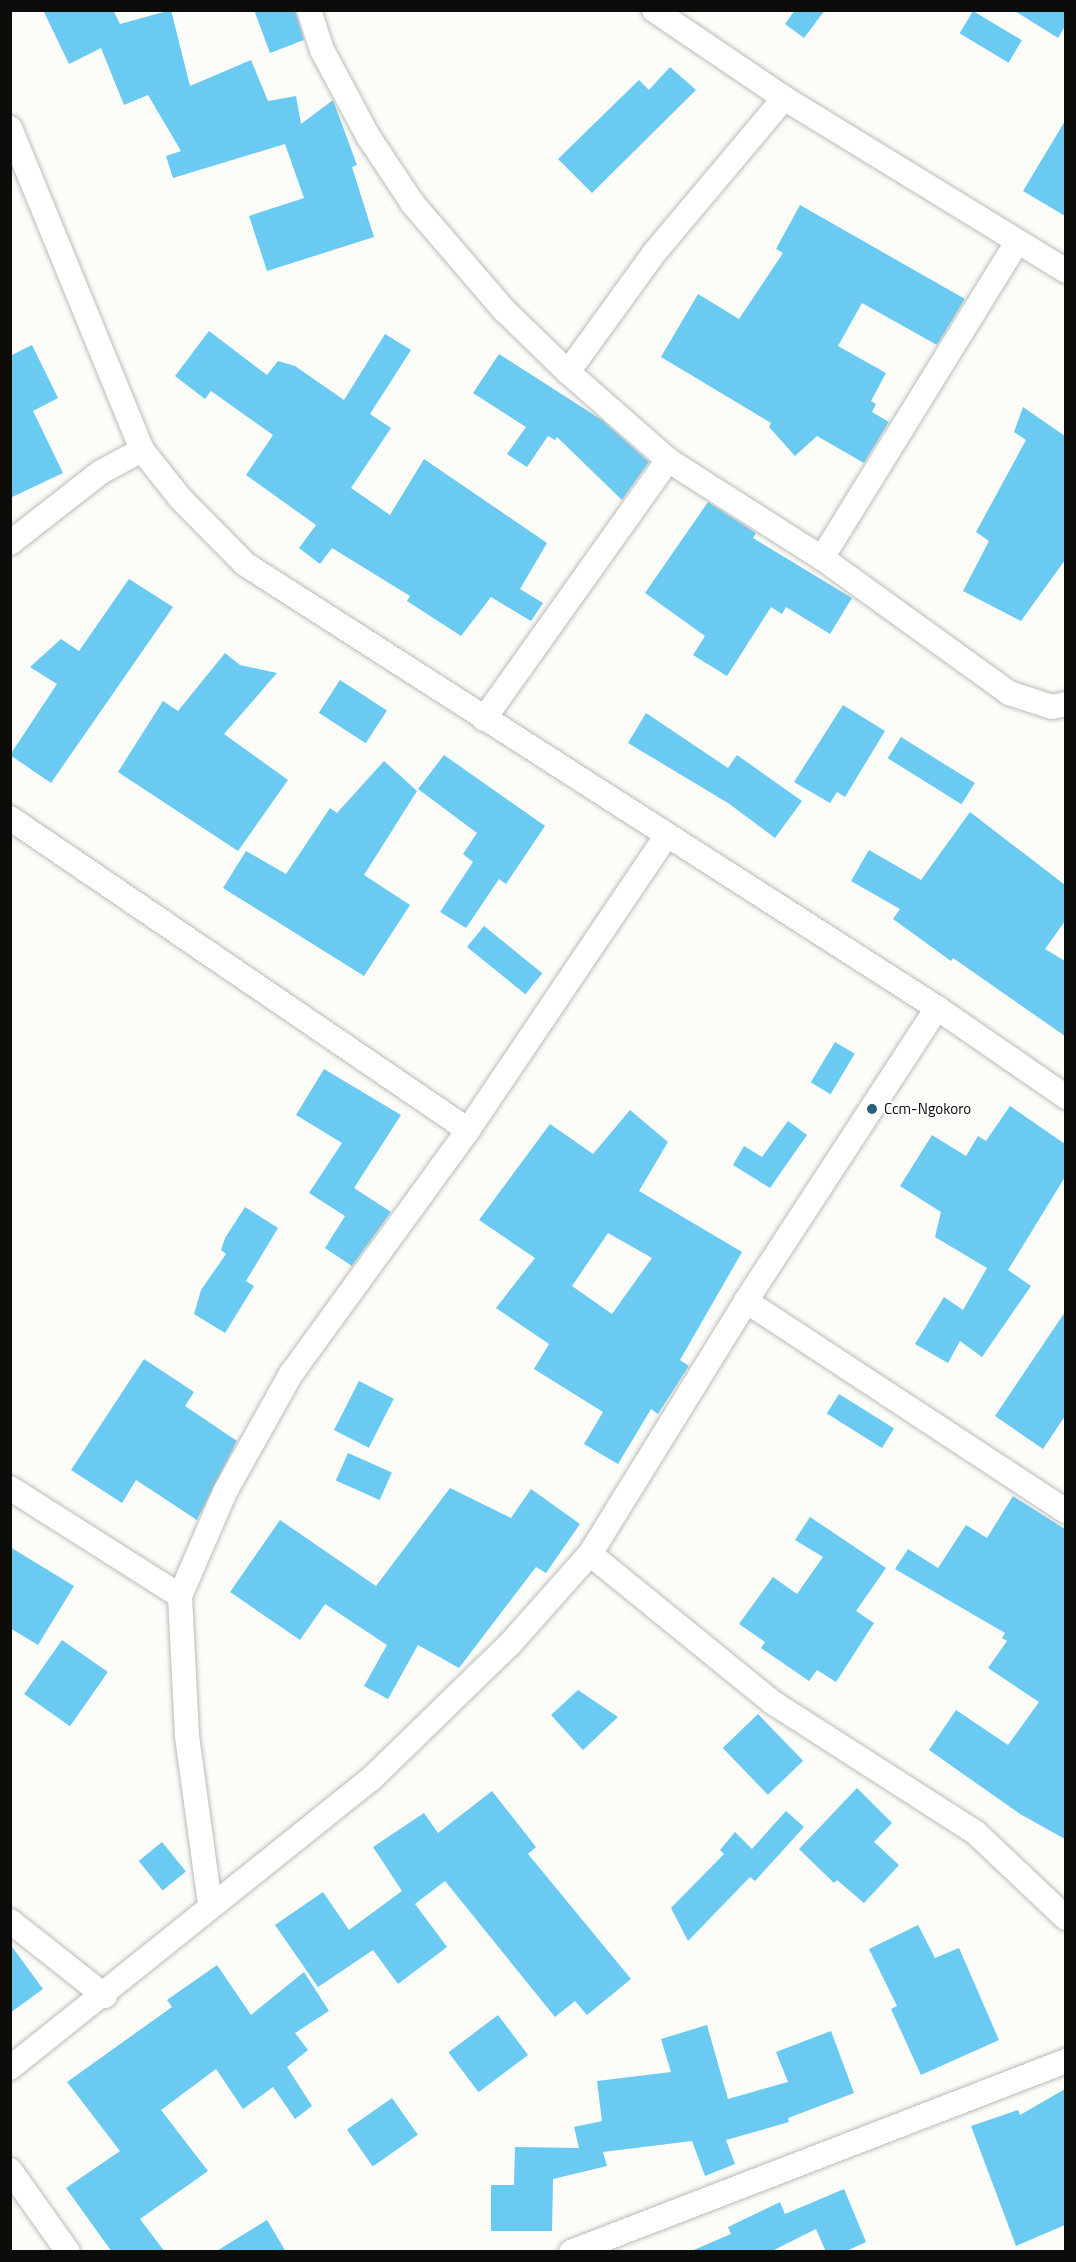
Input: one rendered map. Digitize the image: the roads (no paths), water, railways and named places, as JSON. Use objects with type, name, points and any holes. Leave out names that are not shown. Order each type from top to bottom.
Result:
[{"type":"street","points":[[309,10],[322,50],[368,136],[413,204],[504,310],[568,372],[668,460],[822,558],[1009,693],[1052,708],[1065,704]]},
{"type":"street","points":[[654,10],[784,98],[1065,271]]},
{"type":"street","points":[[568,372],[655,252],[784,98]]},
{"type":"street","points":[[10,128],[18,176],[142,450],[180,498],[245,564],[937,1008],[1065,1097]]},
{"type":"street","points":[[822,558],[1017,242]]},
{"type":"street","points":[[10,543],[101,472],[142,450]]},
{"type":"street","points":[[484,718],[668,460]]},
{"type":"street","points":[[10,818],[468,1130]]},
{"type":"street","points":[[210,1904],[187,1735],[180,1596],[225,1492],[291,1374],[468,1130],[666,836]]},
{"type":"street","points":[[10,2068],[105,1996],[210,1904],[371,1779],[510,1644],[590,1554],[746,1301],[937,1008]]},
{"type":"street","points":[[746,1301],[1065,1511]]},
{"type":"street","points":[[10,1488],[180,1596]]},
{"type":"street","points":[[590,1554],[772,1702],[976,1833],[1065,1918]]},
{"type":"street","points":[[10,1921],[105,1996]]},
{"type":"street","points":[[571,2252],[1065,2061]]},
{"type":"street","points":[[10,2170],[68,2252]]},
{"type":"place","name":"Ccm-Ngokoro","points":[[872,1109]]}]
